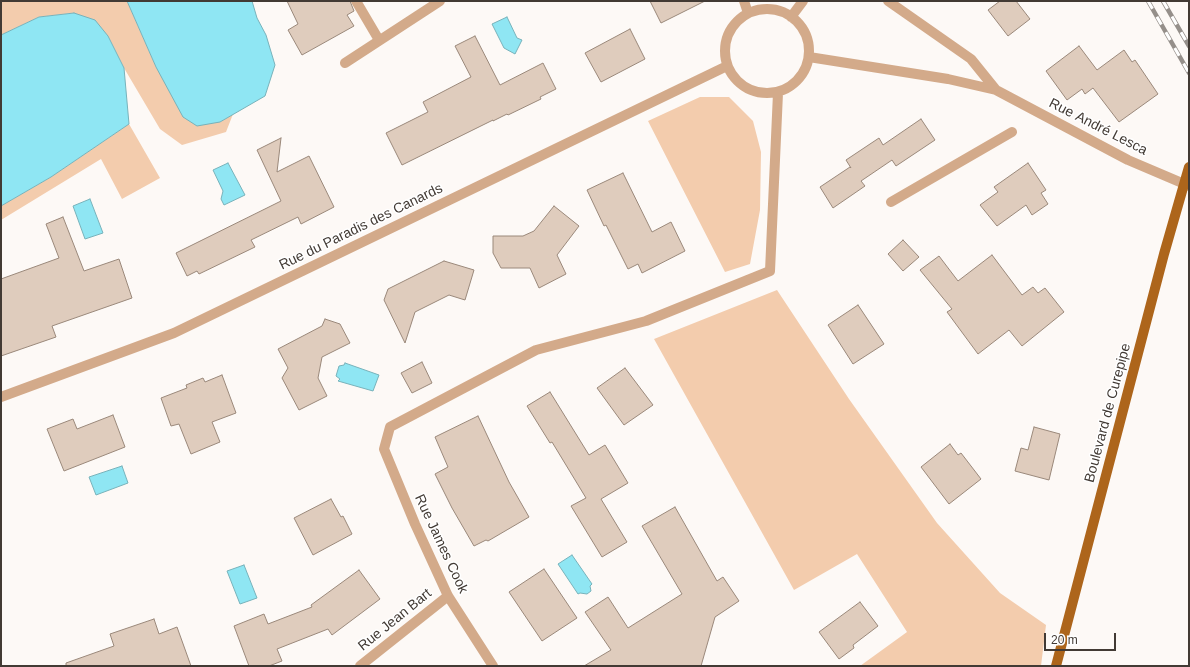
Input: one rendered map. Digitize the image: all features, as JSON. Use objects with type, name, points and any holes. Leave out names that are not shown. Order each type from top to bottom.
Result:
[{"type":"main road","name":"Boulevard de Curepipe","points":[[1056,666],[1164,254],[1189,168]]},
{"type":"street","points":[[356,1],[379,40]]},
{"type":"street","points":[[345,62],[440,1]]},
{"type":"street","points":[[744,1],[748,13]]},
{"type":"street","points":[[791,17],[803,1]]},
{"type":"street","name":"Rue André Lesca","points":[[888,1],[971,59],[996,90]]},
{"type":"street","points":[[759,9],[781,11],[791,17],[800,25],[806,34],[809,45],[809,57],[806,69],[799,79],[789,88],[778,93],[765,94],[753,92],[742,86],[733,77],[727,66],[724,54],[725,42],[730,30],[738,20],[748,13],[759,9]]},
{"type":"street","name":"Rue André Lesca","points":[[809,57],[948,79],[996,90],[1128,160],[1189,186]]},
{"type":"street","name":"Rue du Paradis des Canards","points":[[1,397],[174,333],[727,66]]},
{"type":"street","name":"Rue James Cook","points":[[493,666],[448,596],[415,524],[384,448],[390,427],[536,350],[646,322],[770,271],[778,93]]},
{"type":"street","points":[[891,202],[1012,132]]},
{"type":"street","name":"Rue Jean Bart","points":[[360,666],[448,596]]},
{"type":"shaded area","points":[[1,1],[127,1],[156,67],[220,122],[233,114],[226,132],[182,145],[160,129],[124,68],[108,36],[74,13],[39,17],[1,35]]},
{"type":"shaded area","points":[[700,97],[729,97],[753,121],[761,152],[760,210],[750,264],[725,272],[648,121]]},
{"type":"shaded area","points":[[129,124],[160,178],[122,199],[101,159],[1,220],[1,206],[51,177]]},
{"type":"shaded area","points":[[777,290],[849,399],[937,523],[1000,593],[1046,625],[1041,666],[860,666],[907,632],[857,554],[794,590],[654,339]]},
{"type":"water","points":[[127,1],[252,1],[257,18],[266,35],[275,65],[265,96],[220,122],[197,126],[183,117],[156,67]]},
{"type":"water","points":[[74,13],[95,20],[108,36],[124,68],[129,124],[51,177],[1,206],[1,35],[39,17]]},
{"type":"water","points":[[507,17],[517,38],[522,40],[515,54],[504,48],[492,24]]},
{"type":"water","points":[[228,163],[245,195],[224,205],[221,199],[223,191],[213,170]]},
{"type":"water","points":[[90,199],[103,233],[85,239],[73,206]]},
{"type":"water","points":[[345,363],[379,375],[373,391],[338,381],[340,379],[336,376],[339,366],[344,365]]},
{"type":"water","points":[[122,466],[128,483],[96,495],[89,477]]},
{"type":"water","points":[[572,555],[592,584],[590,586],[591,591],[587,594],[578,594],[558,564]]},
{"type":"water","points":[[244,565],[257,598],[240,604],[227,571]]},
{"type":"building","points":[[287,1],[350,1],[354,11],[347,15],[354,26],[302,55],[288,30],[298,24]]},
{"type":"building","points":[[650,1],[705,1],[661,23]]},
{"type":"building","points":[[1000,1],[1016,1],[1030,19],[1008,36],[988,10]]},
{"type":"building","points":[[630,29],[645,59],[601,82],[585,53]]},
{"type":"building","points":[[475,36],[500,85],[543,63],[556,89],[540,97],[541,99],[508,115],[507,114],[493,120],[402,165],[386,133],[428,112],[423,102],[471,77],[455,46]]},
{"type":"building","points":[[1079,46],[1097,70],[1124,50],[1132,62],[1135,60],[1158,94],[1119,122],[1093,88],[1085,94],[1082,89],[1067,100],[1046,71]]},
{"type":"building","points":[[921,119],[935,140],[896,166],[892,160],[861,181],[865,186],[833,208],[820,187],[850,167],[851,168],[846,160],[879,138],[883,145]]},
{"type":"building","points":[[281,138],[277,172],[309,156],[334,207],[301,224],[298,217],[251,240],[255,247],[199,274],[197,271],[187,276],[176,253],[281,201],[257,150]]},
{"type":"building","points":[[1028,163],[1046,190],[1041,193],[1048,204],[1032,215],[1026,205],[997,226],[980,205],[998,192],[994,187]]},
{"type":"building","points":[[623,173],[652,232],[671,222],[685,251],[642,273],[638,264],[628,269],[606,225],[604,226],[587,190]]},
{"type":"building","points":[[554,206],[579,226],[557,255],[566,274],[539,288],[530,268],[501,268],[493,253],[493,236],[523,236],[534,231]]},
{"type":"building","points":[[63,217],[84,271],[119,259],[132,298],[52,326],[56,337],[1,356],[1,279],[59,258],[46,224]]},
{"type":"building","points":[[903,240],[919,257],[903,271],[888,254]]},
{"type":"building","points":[[992,255],[1022,295],[1033,287],[1038,293],[1045,288],[1064,312],[1022,346],[1009,330],[978,354],[947,312],[952,309],[920,270],[939,256],[958,281]]},
{"type":"building","points":[[444,261],[474,270],[465,300],[449,295],[415,312],[405,343],[384,300],[388,289]]},
{"type":"building","points":[[858,305],[884,344],[853,364],[828,325]]},
{"type":"building","points":[[325,319],[340,324],[350,343],[322,357],[318,378],[327,396],[299,410],[282,378],[288,368],[278,349],[322,326]]},
{"type":"building","points":[[422,362],[432,383],[412,393],[401,373]]},
{"type":"building","points":[[625,368],[653,405],[624,425],[597,388]]},
{"type":"building","points":[[222,375],[236,413],[212,422],[220,442],[191,454],[179,424],[171,426],[161,398],[187,388],[186,385],[203,378],[205,382]]},
{"type":"building","points":[[550,392],[589,455],[605,445],[628,483],[601,499],[627,542],[602,557],[571,506],[586,498],[552,442],[550,443],[527,406]]},
{"type":"building","points":[[113,415],[125,447],[64,471],[47,429],[73,419],[77,429]]},
{"type":"building","points":[[478,416],[509,482],[529,517],[488,541],[486,540],[474,546],[452,508],[435,474],[448,467],[435,437]]},
{"type":"building","points":[[1034,427],[1060,434],[1049,480],[1015,471],[1021,448],[1028,450]]},
{"type":"building","points":[[950,444],[958,455],[961,453],[981,479],[949,504],[921,467]]},
{"type":"building","points":[[331,499],[341,517],[343,516],[352,534],[313,555],[294,518]]},
{"type":"building","points":[[675,507],[717,581],[723,577],[739,601],[715,617],[701,666],[584,666],[611,650],[585,612],[608,597],[628,628],[682,594],[642,526]]},
{"type":"building","points":[[544,569],[577,618],[542,641],[509,592]]},
{"type":"building","points":[[359,570],[380,599],[332,635],[328,629],[277,649],[282,661],[269,666],[249,666],[234,626],[264,614],[268,624],[312,607],[311,605]]},
{"type":"building","points":[[860,602],[878,626],[853,645],[854,648],[839,659],[819,632]]},
{"type":"building","points":[[154,619],[159,634],[177,627],[191,666],[66,666],[66,663],[114,646],[110,634]]},
{"type":"railway","points":[[1148,1],[1189,73]]},
{"type":"railway","points":[[1163,1],[1189,46]]}]
